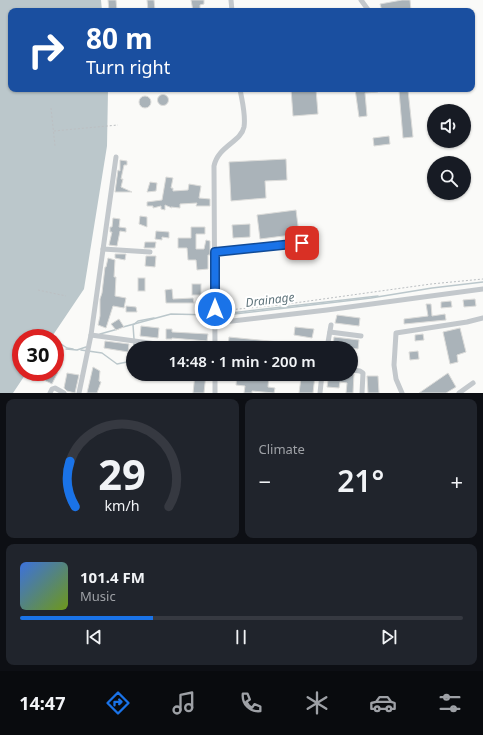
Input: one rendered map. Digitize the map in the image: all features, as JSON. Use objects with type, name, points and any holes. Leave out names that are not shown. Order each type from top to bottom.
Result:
[{"type":"street","points":[[215,341],[214,166],[216,158],[220,152],[242,132],[244,122],[240,92]]},
{"type":"street","points":[[79,393],[91,335],[116,157]]},
{"type":"street","points":[[103,249],[150,252]]},
{"type":"street","points":[[215,320],[327,310],[483,289]]},
{"type":"street","points":[[402,393],[396,379],[394,365],[396,333],[467,322],[483,318]]},
{"type":"street","points":[[328,341],[331,324]]},
{"type":"street","points":[[330,332],[361,336]]},
{"type":"street","points":[[91,335],[143,341]]},
{"type":"street","points":[[358,371],[363,373],[362,393]]},
{"type":"street","points":[[215,381],[215,393]]},
{"type":"street","points":[[320,393],[321,381]]},
{"type":"street","points":[[459,393],[473,383]]},
{"type":"street","points":[[50,393],[52,389],[55,388],[64,393]]},
{"type":"lane","points":[[215,252],[302,243]]},
{"type":"path","points":[[52,108],[55,146]]},
{"type":"path","points":[[54,131],[118,125]]},
{"type":"path","points":[[215,308],[228,310],[280,305],[431,284],[483,279]]},
{"type":"path","points":[[38,290],[66,296]]},
{"type":"shaded area","points":[[0,0],[101,0],[102,8],[8,8],[8,92],[108,92],[107,146],[84,289],[57,329],[12,329],[12,381],[21,381],[13,393],[0,393]]},
{"type":"building","points":[[108,0],[116,0],[117,8],[109,8]]},
{"type":"building","points":[[147,0],[154,0],[155,8],[148,8]]},
{"type":"building","points":[[191,0],[204,0],[204,4],[200,5],[200,8],[192,8]]},
{"type":"building","points":[[410,0],[411,8],[381,8],[380,4]]},
{"type":"building","points":[[291,92],[316,92],[318,114],[293,116]]},
{"type":"building","points":[[355,92],[378,92],[365,93],[367,116],[359,117]]},
{"type":"building","points":[[399,92],[408,92],[413,137],[403,138]]},
{"type":"building","points":[[163,94],[167,96],[169,100],[167,104],[163,106],[159,104],[157,100],[159,96]]},
{"type":"building","points":[[145,96],[149,98],[151,102],[149,106],[145,108],[141,106],[139,102],[141,98]]},
{"type":"building","points":[[389,136],[390,144],[374,146],[373,138]]},
{"type":"building","points":[[286,159],[287,180],[265,181],[266,198],[231,201],[229,162]]},
{"type":"building","points":[[120,160],[127,161],[127,165],[124,165],[121,187],[132,192],[115,192],[118,170],[120,171]]},
{"type":"building","points":[[166,177],[173,178],[171,188],[173,188],[173,191],[188,190],[189,184],[201,186],[199,198],[210,199],[210,206],[196,206],[197,203],[180,204],[180,208],[171,207],[172,208],[165,205],[165,210],[161,209],[161,206],[153,208],[153,206],[147,206],[147,202],[162,200]]},
{"type":"building","points":[[150,182],[157,183],[156,191],[147,192]]},
{"type":"building","points":[[296,210],[299,234],[260,239],[257,215]]},
{"type":"building","points":[[140,216],[147,217],[147,227],[139,224]]},
{"type":"building","points":[[113,218],[120,219],[119,227],[126,228],[126,232],[120,231],[117,246],[109,245],[112,232],[110,232],[110,227],[112,227]]},
{"type":"building","points":[[250,224],[250,237],[233,238],[232,225]]},
{"type":"building","points":[[191,227],[205,227],[205,234],[196,234],[196,249],[204,249],[206,240],[210,241],[208,269],[197,270],[196,260],[188,260],[187,248],[178,248],[178,238],[191,238]]},
{"type":"building","points":[[156,231],[169,232],[169,238],[162,237],[162,240],[155,239]]},
{"type":"building","points":[[145,242],[156,242],[155,248],[144,248]]},
{"type":"building","points":[[115,254],[126,254],[125,260],[115,258]]},
{"type":"building","points":[[146,256],[156,256],[155,267],[145,266]]},
{"type":"building","points":[[108,258],[115,260],[115,296],[126,298],[124,308],[113,306],[106,328],[98,325],[100,316],[100,299],[105,267]]},
{"type":"building","points":[[138,278],[145,278],[145,291],[138,291]]},
{"type":"building","points":[[192,284],[201,284],[201,295],[192,295]]},
{"type":"building","points":[[172,289],[173,299],[193,298],[194,303],[166,303],[165,290]]},
{"type":"building","points":[[211,294],[211,303],[200,302],[203,295]]},
{"type":"building","points":[[475,299],[476,306],[464,307],[463,300]]},
{"type":"building","points":[[451,301],[452,307],[441,308],[441,302]]},
{"type":"building","points":[[426,304],[431,304],[432,316],[445,314],[446,320],[404,324],[404,319],[428,316]]},
{"type":"building","points":[[126,306],[136,307],[137,312],[126,312]]},
{"type":"building","points":[[337,315],[360,318],[359,326],[335,323]]},
{"type":"building","points":[[119,319],[124,327],[116,330],[111,324]]},
{"type":"building","points":[[141,326],[159,328],[158,338],[140,336]]},
{"type":"building","points":[[295,327],[314,329],[312,338],[294,335]]},
{"type":"building","points":[[460,328],[466,352],[457,355],[458,362],[450,364],[443,332]]},
{"type":"building","points":[[166,329],[172,329],[172,332],[208,334],[207,341],[172,338],[166,339]]},
{"type":"building","points":[[423,334],[424,340],[415,341],[415,335]]},
{"type":"building","points":[[229,337],[269,341],[229,341]]},
{"type":"building","points":[[334,337],[359,340],[358,349],[358,341],[334,341]]},
{"type":"building","points":[[105,341],[126,344],[126,352],[104,348]]},
{"type":"building","points":[[418,351],[419,359],[410,360],[409,352]]},
{"type":"building","points":[[93,367],[100,371],[99,381],[101,382],[97,393],[87,393]]},
{"type":"building","points":[[67,373],[79,375],[75,393],[67,391],[64,388]]},
{"type":"building","points":[[448,373],[456,387],[446,393],[419,393]]},
{"type":"building","points":[[367,376],[378,376],[379,393],[368,393]]},
{"type":"building","points":[[46,381],[54,381],[52,384]]},
{"type":"building","points":[[194,381],[205,381],[204,393],[193,393]]},
{"type":"building","points":[[236,381],[268,381],[268,387],[275,388],[274,393],[252,391],[252,393],[244,393],[245,386],[236,385]]},
{"type":"building","points":[[301,381],[314,381],[313,393],[299,393]]},
{"type":"building","points":[[328,381],[354,381],[353,393],[346,393],[347,383],[340,382],[339,388],[327,387]]},
{"type":"waterway","name":"Drainage","points":[[217,316],[371,298],[432,288],[483,282]]},
{"type":"waterway","name":"Drainage","points":[[231,313],[378,296]]},
{"type":"waterway","name":"Drainage","points":[[123,327],[171,314],[213,315]]},
{"type":"waterway","name":"Drainage","points":[[134,339],[133,325],[138,321],[154,318]]},
{"type":"waterway","name":"Drainage","points":[[100,334],[118,329]]},
{"type":"waterway","points":[[64,346],[73,349]]},
{"type":"waterway","name":"Drainage","points":[[66,349],[77,350],[86,347]]},
{"type":"waterway","points":[[81,350],[102,353],[117,364],[126,362]]},
{"type":"route","points":[[215,309],[215,252],[302,243]]}]
